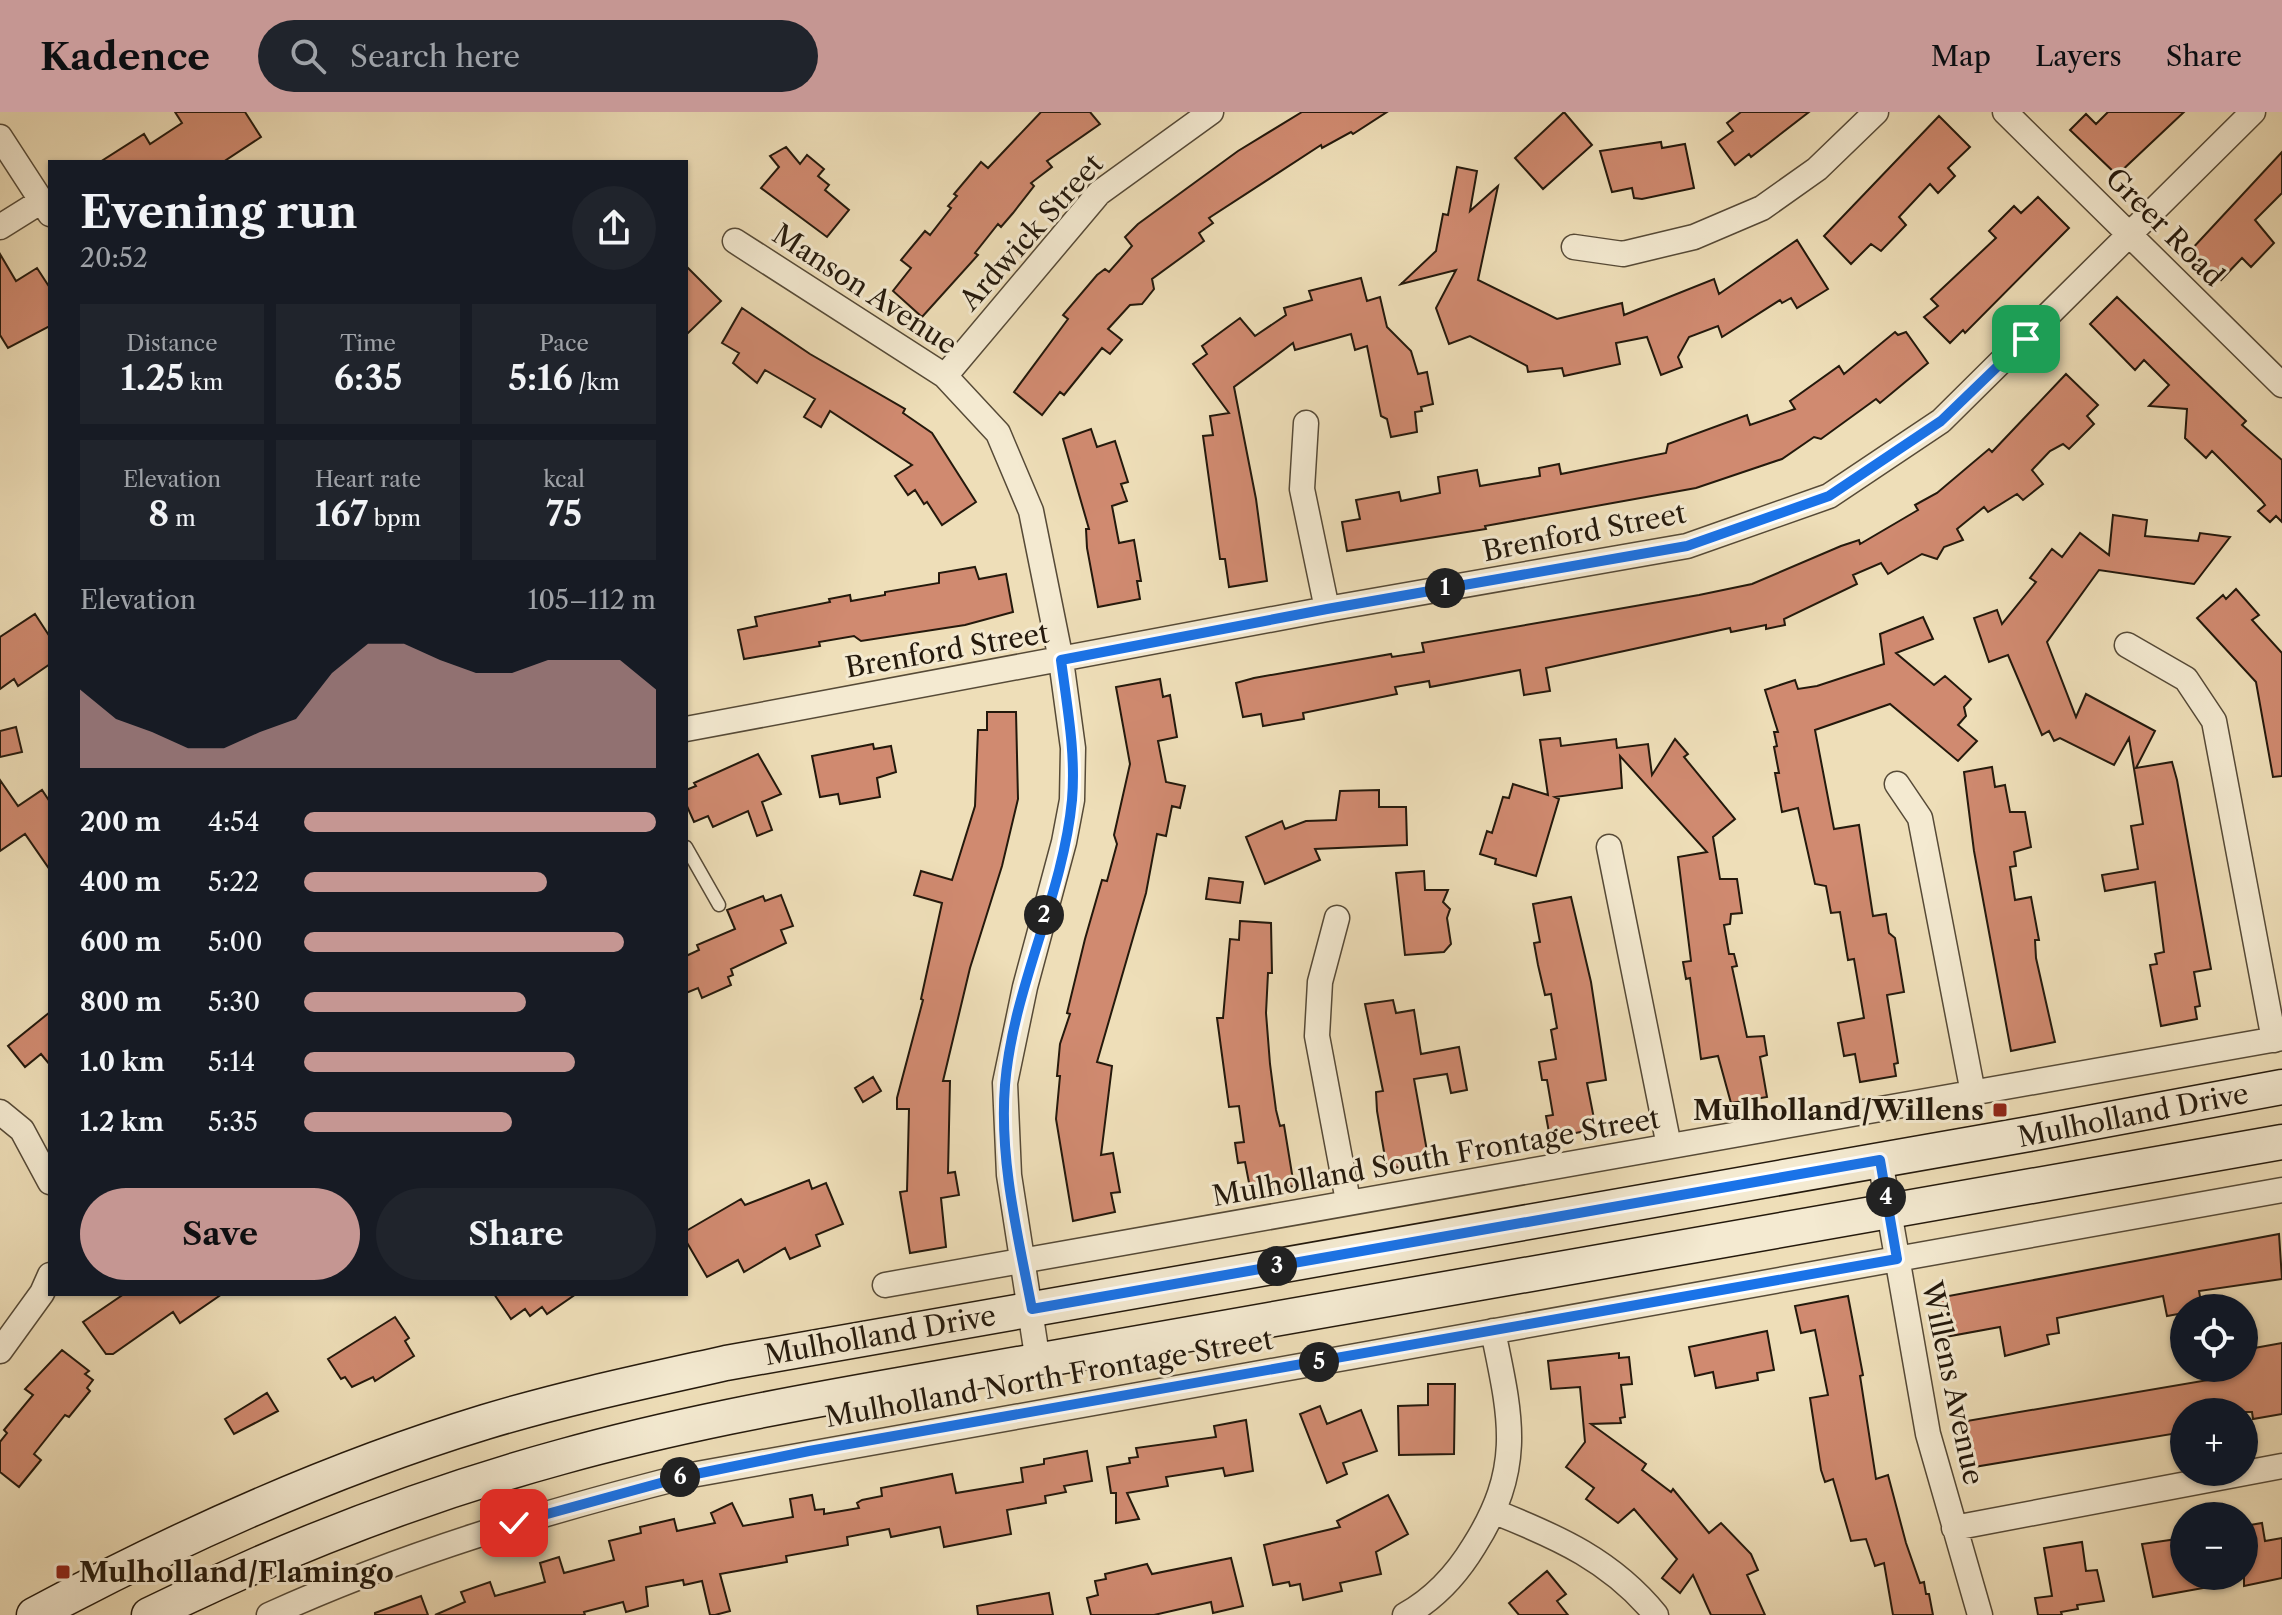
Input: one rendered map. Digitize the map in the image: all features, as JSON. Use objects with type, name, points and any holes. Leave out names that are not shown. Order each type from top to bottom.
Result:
[{"type":"main road","name":"Mulholland Drive","points":[[34,1615],[126,1566],[243,1512],[361,1464],[484,1423],[605,1389],[726,1363],[2282,1087]]},
{"type":"main road","name":"Mulholland Drive","points":[[149,1615],[265,1561],[366,1521],[559,1457],[734,1415],[2282,1142]]},
{"type":"street","name":"Ardwick Street","points":[[945,376],[1099,193],[1211,112]]},
{"type":"street","points":[[1574,247],[1623,254],[1694,237],[1762,208],[1817,169],[1876,112]]},
{"type":"street","name":"Greer Road","points":[[2005,112],[2282,385]]},
{"type":"street","name":"Brenford Street","points":[[688,729],[1327,609],[1687,546],[1829,496],[1941,421],[2253,112]]},
{"type":"street","points":[[0,137],[45,208],[0,227]]},
{"type":"street","name":"Manson Avenue","points":[[735,241],[945,376],[998,433],[1031,511],[1061,660],[1073,748],[1072,800],[1064,842],[1025,987],[1005,1083],[1007,1159],[1038,1362]]},
{"type":"street","points":[[1306,423],[1302,489],[1327,609]]},
{"type":"street","points":[[2127,645],[2186,679],[2214,721],[2278,1039]]},
{"type":"street","points":[[1897,784],[1920,818],[1973,1093]]},
{"type":"street","points":[[1609,847],[1669,1146]]},
{"type":"street","points":[[1337,918],[1320,982],[1317,1036],[1348,1201]]},
{"type":"street","name":"Mulholland South Frontage Street","points":[[885,1285],[1024,1263],[1348,1201],[2278,1039]]},
{"type":"street","points":[[0,1112],[22,1130],[48,1178]]},
{"type":"street","name":"Willens Avenue","points":[[1880,1160],[1928,1434],[1980,1615]]},
{"type":"street","name":"Mulholland North Frontage Street","points":[[269,1615],[371,1572],[458,1541],[571,1505],[686,1476],[2282,1190]]},
{"type":"street","points":[[0,1351],[42,1293],[48,1280]]},
{"type":"street","points":[[1405,1615],[1418,1608],[1458,1571],[1495,1512],[1508,1474],[1510,1431],[1493,1331]]},
{"type":"street","points":[[1954,1528],[2282,1466]]},
{"type":"street","points":[[1495,1512],[1567,1541],[1602,1564],[1656,1615]]},
{"type":"lane","points":[[688,851],[719,905]]},
{"type":"building","points":[[175,112],[245,112],[261,137],[226,160],[103,160],[144,134],[150,144],[182,123]]},
{"type":"building","points":[[1041,112],[1090,112],[1100,124],[1047,161],[1052,167],[1031,183],[1034,186],[1013,213],[1001,227],[998,224],[975,253],[978,255],[922,317],[893,291],[911,268],[901,260],[925,231],[930,235],[951,208],[948,206],[957,196],[954,194],[981,162],[988,168]]},
{"type":"building","points":[[1302,112],[1387,112],[1353,134],[1351,132],[1322,148],[1321,145],[1209,218],[1213,223],[1199,233],[1204,241],[1152,279],[1154,289],[1142,304],[1130,305],[1108,329],[1122,340],[1110,354],[1102,348],[1064,395],[1060,392],[1042,415],[1014,392],[1068,319],[1063,315],[1097,275],[1105,269],[1109,272],[1132,246],[1125,237],[1138,224],[1238,151]]},
{"type":"building","points":[[1564,112],[1592,145],[1543,189],[1515,158]]},
{"type":"building","points":[[1741,112],[1809,112],[1751,157],[1749,154],[1735,165],[1718,142],[1733,131],[1727,123]]},
{"type":"building","points":[[2108,112],[2184,112],[2117,175],[2070,130],[2086,114],[2096,124]]},
{"type":"building","points":[[1939,116],[1970,147],[1948,168],[1955,176],[1938,193],[1930,184],[1899,217],[1906,225],[1881,251],[1871,244],[1851,264],[1824,236]]},
{"type":"building","points":[[1661,142],[1662,148],[1685,144],[1694,188],[1642,199],[1634,198],[1632,188],[1612,192],[1600,151]]},
{"type":"building","points":[[786,147],[800,164],[807,155],[824,169],[818,176],[829,185],[825,190],[849,210],[827,237],[761,188],[779,167],[770,156]]},
{"type":"building","points":[[2282,152],[2282,193],[2255,220],[2274,243],[2251,267],[2242,258],[2221,280],[2190,251]]},
{"type":"building","points":[[1457,167],[1477,171],[1470,211],[1498,186],[1478,280],[1557,319],[1622,303],[1624,315],[1714,279],[1719,294],[1797,240],[1828,289],[1797,308],[1791,298],[1782,303],[1780,300],[1722,337],[1718,326],[1689,337],[1678,357],[1682,367],[1661,375],[1647,337],[1616,343],[1620,364],[1564,376],[1562,368],[1528,372],[1527,366],[1470,336],[1449,344],[1436,308],[1456,270],[1401,284],[1436,251],[1443,214],[1448,215]]},
{"type":"building","points":[[2038,197],[2069,228],[1965,333],[1963,330],[1950,343],[1924,317],[1938,306],[1931,299],[1996,238],[1989,231],[2014,206],[2021,213]]},
{"type":"building","points":[[0,254],[16,281],[37,268],[48,285],[48,327],[8,348],[0,335]]},
{"type":"building","points":[[688,268],[721,301],[688,333]]},
{"type":"building","points":[[1361,278],[1367,301],[1380,297],[1387,327],[1411,351],[1418,374],[1427,372],[1433,404],[1415,412],[1417,432],[1391,437],[1387,419],[1381,416],[1367,346],[1355,350],[1351,334],[1295,350],[1293,343],[1234,387],[1256,499],[1267,581],[1229,587],[1225,559],[1220,559],[1203,436],[1213,435],[1210,416],[1229,413],[1193,364],[1207,354],[1202,346],[1240,318],[1255,336],[1286,315],[1284,308],[1312,300],[1309,291]]},
{"type":"building","points":[[2117,297],[2246,421],[2242,425],[2282,460],[2282,522],[2276,516],[2270,522],[2258,511],[2265,505],[2261,500],[2212,451],[2206,458],[2185,438],[2187,409],[2149,406],[2169,385],[2144,360],[2135,370],[2090,324]]},
{"type":"building","points":[[742,308],[810,354],[905,409],[903,413],[932,433],[976,502],[942,525],[927,502],[924,504],[915,490],[908,495],[895,476],[912,465],[830,411],[821,427],[804,417],[815,399],[765,370],[757,383],[733,363],[739,353],[722,343]]},
{"type":"building","points":[[1895,332],[1898,335],[1906,332],[1928,363],[1880,403],[1876,399],[1821,439],[1814,437],[1782,459],[1696,488],[1485,526],[1486,529],[1347,551],[1342,522],[1360,519],[1356,500],[1399,492],[1401,501],[1440,493],[1438,477],[1477,470],[1480,486],[1540,476],[1539,468],[1559,464],[1561,474],[1666,453],[1668,444],[1747,415],[1750,425],[1795,409],[1790,401],[1839,366],[1844,374]]},
{"type":"building","points":[[2066,374],[2098,405],[2087,416],[2094,424],[2069,449],[2063,444],[2050,451],[2032,470],[2043,484],[2023,500],[2017,494],[1988,512],[1984,507],[1957,529],[1963,540],[1944,547],[1937,559],[1922,554],[1888,574],[1881,563],[1853,575],[1857,584],[1784,619],[1785,625],[1766,629],[1766,625],[1731,632],[1730,628],[1546,668],[1550,691],[1524,695],[1520,670],[1430,687],[1429,681],[1395,687],[1397,694],[1303,713],[1304,719],[1263,726],[1261,714],[1243,717],[1236,683],[1391,654],[1392,657],[1424,652],[1422,643],[1752,584],[1841,546],[1859,540],[1860,544],[1918,510],[1915,505],[1937,493],[1989,449],[1992,452]]},
{"type":"building","points":[[1091,429],[1097,447],[1115,441],[1128,482],[1121,484],[1127,501],[1112,506],[1119,543],[1134,540],[1141,581],[1137,581],[1140,599],[1098,607],[1087,548],[1086,529],[1089,529],[1063,439]]},
{"type":"building","points":[[2113,515],[2147,520],[2145,536],[2198,541],[2200,533],[2230,537],[2194,584],[2099,570],[2047,642],[2076,717],[2086,694],[2155,731],[2136,768],[2172,762],[2211,969],[2194,972],[2200,1006],[2195,1007],[2197,1019],[2161,1026],[2150,965],[2157,964],[2155,954],[2164,952],[2155,882],[2105,891],[2102,875],[2138,869],[2131,826],[2143,824],[2129,738],[2114,765],[2060,738],[2054,741],[2049,731],[2042,735],[2008,655],[1989,662],[1974,618],[1997,610],[2002,624],[2036,582],[2030,578],[2052,549],[2062,557],[2080,533],[2109,555]]},
{"type":"building","points":[[975,567],[979,579],[1006,574],[1013,612],[965,625],[861,641],[854,636],[819,642],[820,646],[744,659],[738,630],[757,626],[755,617],[850,595],[851,601],[939,583],[939,573]]},
{"type":"building","points":[[2236,589],[2259,615],[2252,620],[2282,653],[2282,776],[2273,777],[2256,682],[2197,618],[2223,595],[2226,599]]},
{"type":"building","points":[[35,614],[48,634],[48,665],[18,686],[14,679],[0,689],[0,637]]},
{"type":"building","points":[[1923,617],[1933,639],[1896,653],[1934,685],[1945,676],[1971,699],[1964,707],[1966,716],[1958,725],[1977,741],[1958,761],[1890,704],[1815,730],[1834,829],[1859,825],[1873,916],[1886,914],[1889,933],[1895,938],[1904,992],[1887,995],[1898,1063],[1894,1064],[1896,1076],[1860,1082],[1855,1054],[1844,1056],[1838,1023],[1864,1018],[1854,959],[1848,960],[1840,912],[1831,913],[1826,886],[1815,884],[1798,808],[1782,812],[1775,773],[1779,773],[1774,732],[1778,732],[1765,690],[1795,680],[1798,689],[1817,686],[1884,664],[1880,634]]},
{"type":"building","points":[[1160,679],[1163,697],[1170,695],[1177,737],[1158,741],[1166,782],[1185,786],[1180,808],[1172,806],[1166,836],[1157,834],[1146,893],[1097,1062],[1112,1066],[1101,1155],[1113,1153],[1120,1192],[1111,1193],[1115,1212],[1073,1221],[1056,1119],[1060,1076],[1057,1076],[1060,1044],[1070,1014],[1067,1013],[1085,939],[1102,880],[1107,881],[1117,844],[1114,835],[1130,764],[1116,687]]},
{"type":"building","points":[[987,712],[1016,712],[1018,799],[1002,866],[970,968],[943,1081],[950,1081],[948,1173],[955,1172],[959,1195],[941,1198],[946,1247],[910,1253],[900,1192],[907,1191],[909,1109],[897,1109],[897,1098],[923,1000],[942,903],[914,895],[921,871],[952,880],[975,806],[978,730],[987,730]]},
{"type":"building","points":[[16,727],[22,752],[0,757],[0,731]]},
{"type":"building","points":[[1560,738],[1561,746],[1616,739],[1617,748],[1648,744],[1652,775],[1675,739],[1688,754],[1684,757],[1735,819],[1713,837],[1720,879],[1737,879],[1742,913],[1731,914],[1730,924],[1724,925],[1729,954],[1734,954],[1737,966],[1732,967],[1747,1037],[1764,1036],[1767,1055],[1760,1057],[1767,1097],[1731,1103],[1718,1056],[1701,1059],[1690,978],[1686,979],[1683,962],[1691,961],[1678,857],[1707,852],[1620,756],[1622,788],[1555,797],[1559,799],[1536,876],[1495,864],[1496,859],[1480,854],[1487,831],[1492,833],[1503,797],[1509,798],[1513,784],[1548,795],[1540,740]]},
{"type":"building","points":[[873,744],[874,749],[891,746],[896,772],[877,778],[880,797],[840,804],[838,794],[820,797],[812,756]]},
{"type":"building","points":[[758,754],[781,794],[762,802],[772,830],[757,836],[748,811],[713,827],[708,816],[694,822],[688,808],[688,789],[696,786],[694,783]]},
{"type":"building","points":[[1992,767],[1995,787],[2005,785],[2010,812],[2025,812],[2031,847],[2014,852],[2016,866],[2010,867],[2015,900],[2031,897],[2039,940],[2035,940],[2036,958],[2055,1042],[2011,1051],[1974,851],[1964,772]]},
{"type":"building","points":[[0,780],[18,806],[42,790],[48,799],[48,867],[25,834],[0,851]]},
{"type":"building","points":[[1379,790],[1379,807],[1406,807],[1407,845],[1315,849],[1320,860],[1265,884],[1246,837],[1282,821],[1285,829],[1306,821],[1336,820],[1340,791]]},
{"type":"building","points":[[1424,871],[1425,890],[1448,890],[1443,902],[1450,909],[1447,918],[1451,944],[1444,952],[1405,955],[1396,873]]},
{"type":"building","points":[[1209,878],[1243,882],[1240,903],[1206,899]]},
{"type":"building","points":[[781,895],[793,926],[781,930],[786,943],[731,969],[733,975],[728,977],[731,985],[702,998],[698,988],[688,992],[688,955],[699,950],[697,945],[735,929],[727,910],[763,896],[765,901]]},
{"type":"building","points":[[1571,897],[1591,982],[1606,1080],[1587,1083],[1596,1129],[1550,1138],[1546,1116],[1553,1115],[1547,1080],[1542,1080],[1539,1062],[1556,1059],[1551,1030],[1557,1028],[1551,994],[1545,995],[1538,965],[1534,943],[1540,942],[1533,904]]},
{"type":"building","points":[[1240,921],[1271,923],[1272,973],[1268,973],[1266,1013],[1270,1064],[1276,1110],[1280,1126],[1284,1125],[1294,1186],[1251,1193],[1245,1162],[1238,1163],[1235,1143],[1244,1142],[1239,1106],[1229,1107],[1217,1018],[1223,1018],[1230,939],[1239,940]]},
{"type":"building","points":[[1393,1000],[1396,1013],[1414,1010],[1421,1054],[1459,1047],[1467,1090],[1451,1093],[1447,1074],[1414,1079],[1429,1162],[1387,1169],[1376,1092],[1383,1091],[1365,1004]]},
{"type":"building","points":[[48,1014],[48,1063],[41,1054],[25,1067],[8,1046]]},
{"type":"building","points":[[873,1077],[881,1091],[863,1102],[855,1088]]},
{"type":"building","points":[[809,1180],[812,1189],[826,1183],[843,1224],[816,1235],[820,1246],[790,1259],[785,1248],[744,1272],[738,1260],[707,1277],[688,1244],[688,1230],[741,1199],[745,1205]]},
{"type":"building","points":[[2279,1234],[2282,1279],[2199,1291],[2200,1294],[2170,1294],[2170,1315],[2167,1316],[2163,1296],[2057,1318],[2059,1333],[2047,1335],[2049,1344],[2005,1356],[2000,1327],[1945,1337],[1938,1298]]},
{"type":"building","points":[[121,1296],[219,1296],[180,1323],[173,1312],[113,1354],[106,1354],[83,1322]]},
{"type":"building","points":[[495,1296],[573,1296],[547,1314],[542,1307],[530,1316],[525,1309],[511,1319]]},
{"type":"building","points":[[1848,1296],[1863,1375],[1860,1376],[1876,1479],[1888,1475],[1906,1543],[1920,1583],[1924,1582],[1926,1594],[1929,1594],[1933,1615],[1893,1615],[1884,1563],[1875,1566],[1866,1539],[1851,1541],[1833,1479],[1825,1482],[1821,1470],[1810,1398],[1828,1395],[1815,1330],[1801,1333],[1795,1306]]},
{"type":"building","points":[[395,1317],[409,1338],[405,1341],[414,1356],[375,1381],[373,1377],[352,1387],[345,1377],[341,1379],[328,1359]]},
{"type":"building","points":[[1767,1331],[1774,1370],[1757,1373],[1758,1380],[1716,1388],[1713,1372],[1695,1376],[1689,1347]]},
{"type":"building","points":[[2282,1343],[2282,1414],[2258,1418],[2258,1398],[2170,1398],[2170,1434],[1968,1468],[1961,1422],[2197,1382],[2258,1382],[2258,1347]]},
{"type":"building","points":[[62,1350],[89,1371],[85,1374],[93,1380],[87,1388],[90,1391],[69,1417],[65,1415],[34,1454],[41,1460],[19,1487],[0,1472],[0,1442],[7,1433],[4,1430],[33,1395],[25,1389]]},
{"type":"building","points":[[1619,1353],[1619,1358],[1629,1357],[1632,1384],[1621,1385],[1625,1417],[1620,1418],[1621,1423],[1591,1424],[1646,1464],[1642,1470],[1671,1492],[1673,1489],[1709,1533],[1721,1523],[1751,1554],[1758,1570],[1747,1575],[1765,1615],[1711,1615],[1693,1575],[1680,1593],[1662,1578],[1677,1559],[1634,1509],[1618,1523],[1586,1499],[1594,1488],[1566,1467],[1585,1442],[1580,1387],[1551,1389],[1548,1361]]},
{"type":"building","points":[[1428,1384],[1455,1384],[1454,1454],[1399,1455],[1398,1406],[1428,1405]]},
{"type":"building","points":[[267,1393],[278,1411],[234,1434],[225,1419]]},
{"type":"building","points":[[1320,1406],[1327,1424],[1361,1410],[1377,1451],[1343,1463],[1347,1474],[1327,1483],[1300,1414]]},
{"type":"building","points":[[1246,1420],[1253,1471],[1225,1476],[1223,1468],[1166,1477],[1168,1486],[1127,1493],[1139,1519],[1116,1523],[1116,1493],[1111,1493],[1107,1467],[1130,1463],[1129,1458],[1138,1457],[1136,1448],[1216,1437],[1214,1426]]},
{"type":"building","points":[[1087,1451],[1092,1481],[1064,1486],[1066,1492],[1045,1496],[1046,1503],[1007,1510],[1011,1534],[944,1547],[940,1527],[891,1537],[889,1529],[847,1537],[848,1545],[786,1556],[787,1562],[720,1574],[730,1611],[715,1615],[710,1615],[702,1581],[684,1585],[683,1580],[646,1587],[648,1606],[626,1612],[623,1602],[584,1612],[585,1615],[435,1615],[465,1602],[461,1592],[490,1582],[495,1596],[545,1582],[540,1563],[559,1557],[564,1573],[614,1560],[609,1541],[641,1533],[640,1527],[674,1519],[677,1531],[715,1523],[711,1513],[732,1503],[743,1526],[793,1517],[790,1499],[812,1495],[815,1510],[824,1509],[824,1514],[859,1508],[857,1503],[862,1500],[882,1496],[881,1488],[952,1474],[956,1493],[1023,1482],[1021,1468],[1044,1464],[1044,1459]]},
{"type":"building","points":[[1388,1495],[1408,1534],[1376,1552],[1381,1574],[1340,1583],[1342,1591],[1303,1600],[1300,1584],[1290,1586],[1289,1582],[1273,1585],[1264,1545],[1340,1527],[1337,1521]]},
{"type":"building","points":[[2262,1523],[2265,1541],[2282,1538],[2282,1578],[2258,1583],[2258,1524]]},
{"type":"building","points":[[2170,1540],[2170,1590],[2192,1590],[2153,1597],[2142,1544]]},
{"type":"building","points":[[2082,1542],[2086,1571],[2097,1570],[2104,1601],[2077,1605],[2078,1609],[2061,1612],[2062,1615],[2038,1615],[2035,1598],[2052,1596],[2044,1548]]},
{"type":"building","points":[[1231,1558],[1243,1606],[1213,1613],[1211,1602],[1154,1615],[1091,1615],[1087,1598],[1098,1595],[1095,1581],[1106,1579],[1105,1574],[1147,1564],[1152,1574]]},
{"type":"building","points":[[1547,1571],[1566,1594],[1557,1601],[1568,1615],[1519,1615],[1509,1603]]},
{"type":"building","points":[[1049,1593],[1053,1615],[978,1615],[977,1606]]},
{"type":"building","points":[[421,1596],[428,1615],[375,1615],[375,1613]]},
{"type":"place","name":"Mulholland/Willens","points":[[2000,1110]]},
{"type":"place","name":"Mulholland/Flamingo","points":[[63,1572]]},
{"type":"route","points":[[514,1523],[686,1476],[809,1451],[1897,1259],[1880,1160],[1032,1309],[1009,1175],[1004,1128],[1005,1083],[1025,987],[1064,842],[1072,800],[1073,748],[1061,660],[1327,609],[1687,546],[1829,496],[1941,421],[2026,339]]}]
